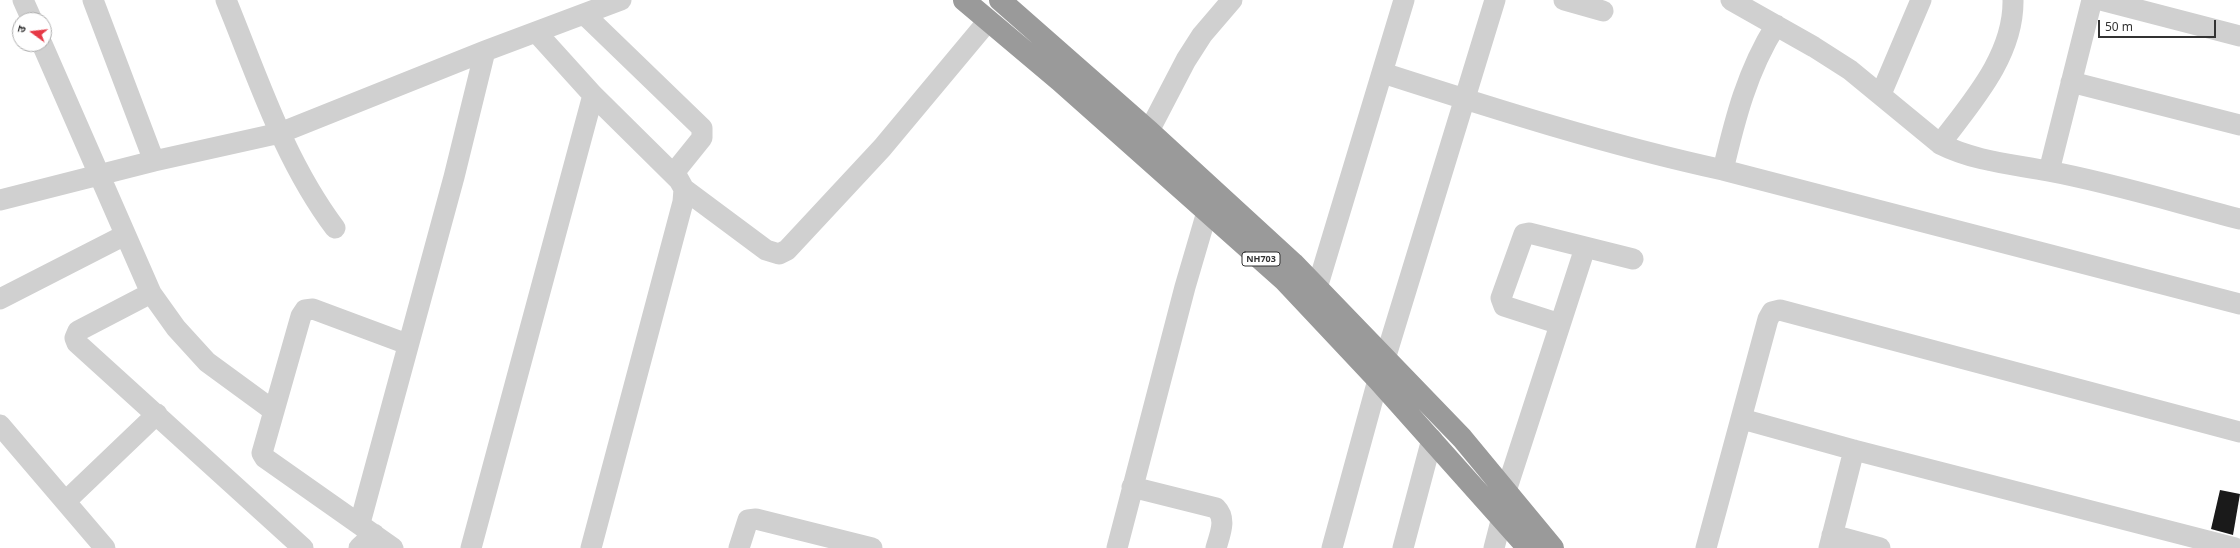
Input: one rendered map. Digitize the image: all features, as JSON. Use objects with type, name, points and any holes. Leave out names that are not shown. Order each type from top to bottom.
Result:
[{"type":"highway","name":"NH703","points":[[964,0],[1059,80],[1317,288],[1462,438],[1553,548]]},
{"type":"highway","name":"NH703","points":[[1000,0],[1149,131],[1214,204],[1378,380],[1502,517],[1528,548]]},
{"type":"street","points":[[23,0],[28,12]]},
{"type":"street","points":[[93,0],[154,161]]},
{"type":"street","points":[[226,0],[296,169],[314,200],[335,228]]},
{"type":"street","points":[[0,200],[154,161],[280,133],[621,0]]},
{"type":"street","points":[[1149,131],[1186,60],[1202,35],[1232,0]]},
{"type":"street","points":[[1317,288],[1404,0]]},
{"type":"street","points":[[1385,359],[1466,100],[1495,0]]},
{"type":"street","points":[[1564,0],[1603,11]]},
{"type":"street","points":[[1731,0],[1850,70],[1940,144],[1956,153],[2049,171],[2240,219]]},
{"type":"street","points":[[1881,94],[1921,0]]},
{"type":"street","points":[[1940,144],[1981,90],[1991,72],[2004,46],[2010,29],[2013,0]]},
{"type":"street","points":[[2049,171],[2092,0]]},
{"type":"street","points":[[2102,0],[2240,36]]},
{"type":"street","points":[[584,14],[702,128],[702,138],[679,182],[683,202],[591,548]]},
{"type":"street","points":[[536,32],[593,96],[679,182],[766,250],[780,254],[787,250],[882,148],[988,21]]},
{"type":"street","points":[[1723,170],[1737,112],[1749,76],[1762,49],[1776,26]]},
{"type":"street","points":[[46,52],[101,175],[125,235],[151,292],[176,328],[207,362],[274,411]]},
{"type":"street","points":[[359,548],[367,528],[407,344],[454,177],[485,52]]},
{"type":"street","points":[[1383,73],[1466,100],[1648,154],[1723,170],[2240,304]]},
{"type":"street","points":[[2071,82],[2240,125]]},
{"type":"street","points":[[471,548],[593,96]]},
{"type":"street","points":[[1117,548],[1185,287],[1214,204]]},
{"type":"street","points":[[1560,324],[1504,306],[1501,298],[1524,234],[1529,233],[1633,259]]},
{"type":"street","points":[[0,300],[125,235]]},
{"type":"street","points":[[1506,491],[1585,248]]},
{"type":"street","points":[[151,292],[78,331],[75,338],[77,342],[303,548]]},
{"type":"street","points":[[393,548],[367,528],[265,458],[262,453],[301,316],[306,310],[313,309],[407,344]]},
{"type":"street","points":[[1706,548],[1768,319],[1772,312],[1780,310],[2240,432]]},
{"type":"street","points":[[1332,548],[1378,380]]},
{"type":"street","points":[[66,501],[157,414]]},
{"type":"street","points":[[1742,419],[1854,450],[2234,548]]},
{"type":"street","points":[[4,435],[66,501],[105,548]]},
{"type":"street","points":[[1403,548],[1432,440]]},
{"type":"street","points":[[1854,450],[1831,542],[1880,548]]},
{"type":"street","points":[[1132,487],[1216,508],[1221,513],[1222,520],[1216,548]]},
{"type":"street","points":[[1494,548],[1502,517]]},
{"type":"street","points":[[739,548],[745,525],[748,520],[756,518],[872,548]]},
{"type":"building","points":[[2220,490],[2240,494],[2233,535],[2211,529]]}]
